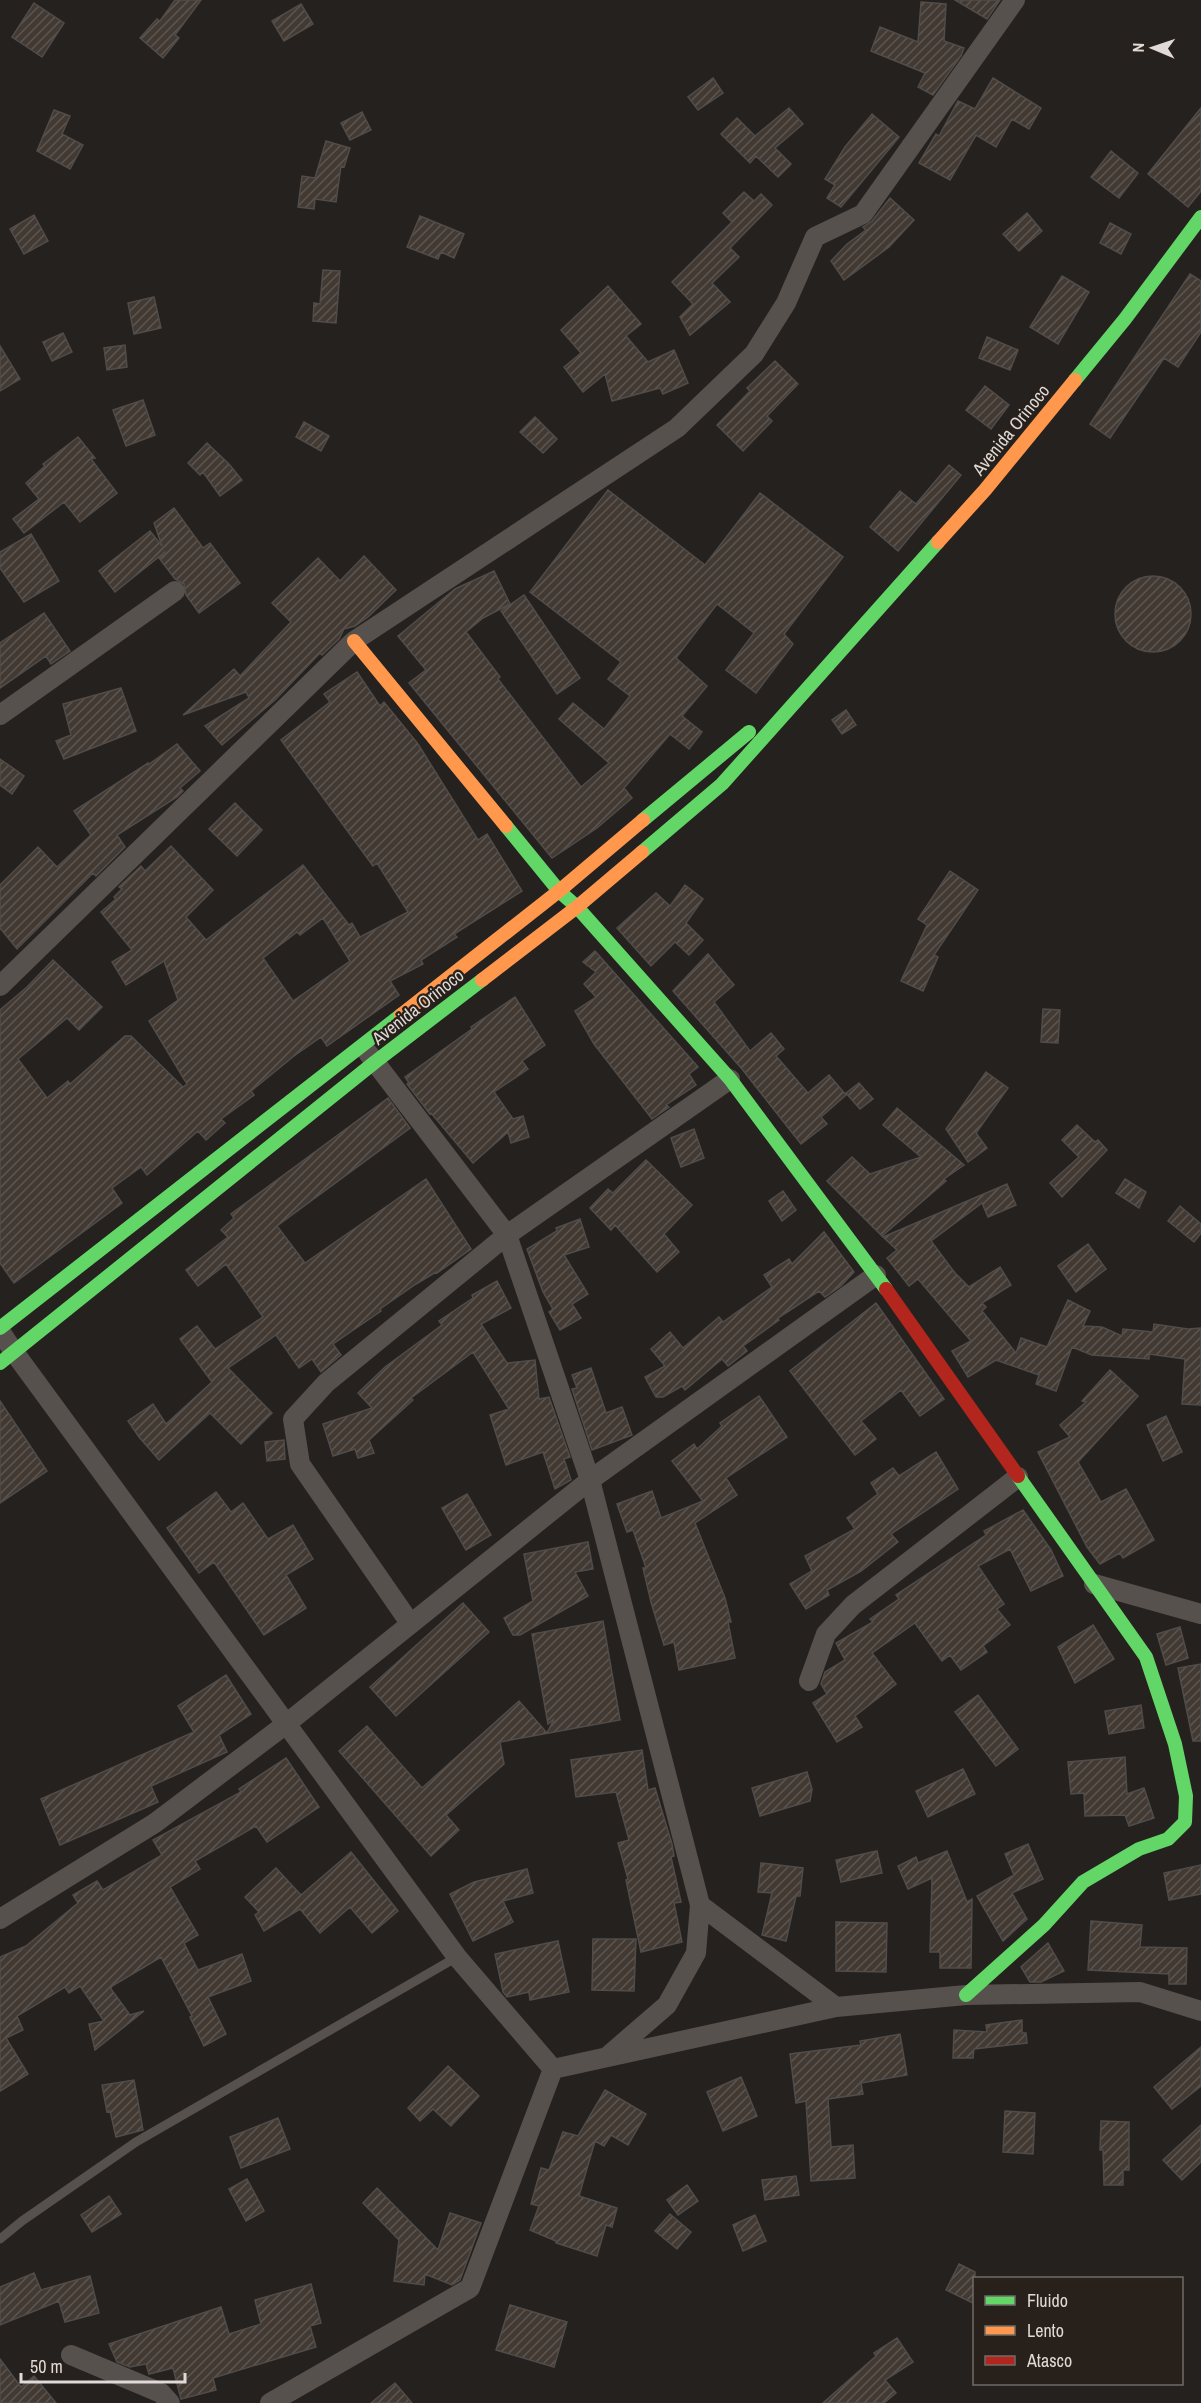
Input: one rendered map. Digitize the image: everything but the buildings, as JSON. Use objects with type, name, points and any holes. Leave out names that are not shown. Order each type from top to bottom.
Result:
[{"type":"main road","name":"Avenida Orinoco","points":[[7,1357],[375,1062],[577,907],[722,784],[985,490],[1125,319],[1201,216]]},
{"type":"main road","points":[[354,641],[559,891],[577,907],[730,1079],[876,1275],[1146,1657],[1175,1744],[1186,1796],[1185,1822],[1168,1839],[1139,1849],[1083,1882],[1044,1925],[966,1995]]},
{"type":"main road","name":"Avenida Orinoco","points":[[0,1329],[559,891],[697,777],[835,656]]},
{"type":"street","points":[[0,986],[354,641],[677,428],[754,354],[786,303],[814,237],[863,214],[1016,0]]},
{"type":"street","points":[[0,715],[174,591]]},
{"type":"street","points":[[361,1044],[507,1235],[590,1480],[700,1905],[696,1953],[667,2005],[608,2056]]},
{"type":"street","points":[[410,1623],[300,1464],[293,1419],[326,1383],[507,1235],[730,1079]]},
{"type":"street","points":[[0,1919],[155,1823],[286,1724],[590,1480],[876,1275]]},
{"type":"street","points":[[0,1329],[7,1357],[286,1724],[457,1957],[553,2069]]},
{"type":"street","points":[[809,1681],[826,1634],[853,1605],[1018,1477]]},
{"type":"street","points":[[1094,1584],[1201,1614]]},
{"type":"street","points":[[700,1905],[836,2007]]},
{"type":"street","points":[[553,2069],[836,2007],[966,1995],[1140,1992],[1201,2011]]},
{"type":"street","points":[[270,2403],[470,2288],[553,2069]]},
{"type":"street","points":[[71,2355],[161,2392],[170,2403]]},
{"type":"lane","points":[[0,2239],[22,2221],[136,2142],[457,1957]]},
{"type":"traffic: fast","points":[[1075,380],[1125,319],[1201,217]]},
{"type":"traffic: fast","points":[[642,852],[722,784],[938,542]]},
{"type":"traffic: fast","points":[[643,820],[749,732]]},
{"type":"traffic: fast","points":[[506,826],[559,891],[577,907],[730,1079],[886,1289]]},
{"type":"traffic: fast","points":[[0,1363],[375,1062],[482,980]]},
{"type":"traffic: fast","points":[[0,1328],[401,1015]]},
{"type":"traffic: fast","points":[[966,1995],[1044,1925],[1083,1882],[1139,1849],[1168,1839],[1185,1822],[1186,1796],[1175,1744],[1146,1657],[1018,1476]]},
{"type":"traffic: slow","points":[[938,542],[985,490],[1075,380]]},
{"type":"traffic: slow","points":[[354,641],[506,826]]},
{"type":"traffic: slow","points":[[401,1015],[559,891],[643,820]]},
{"type":"traffic: slow","points":[[482,980],[577,907],[642,852]]},
{"type":"traffic: jam","points":[[886,1289],[1018,1476]]}]
